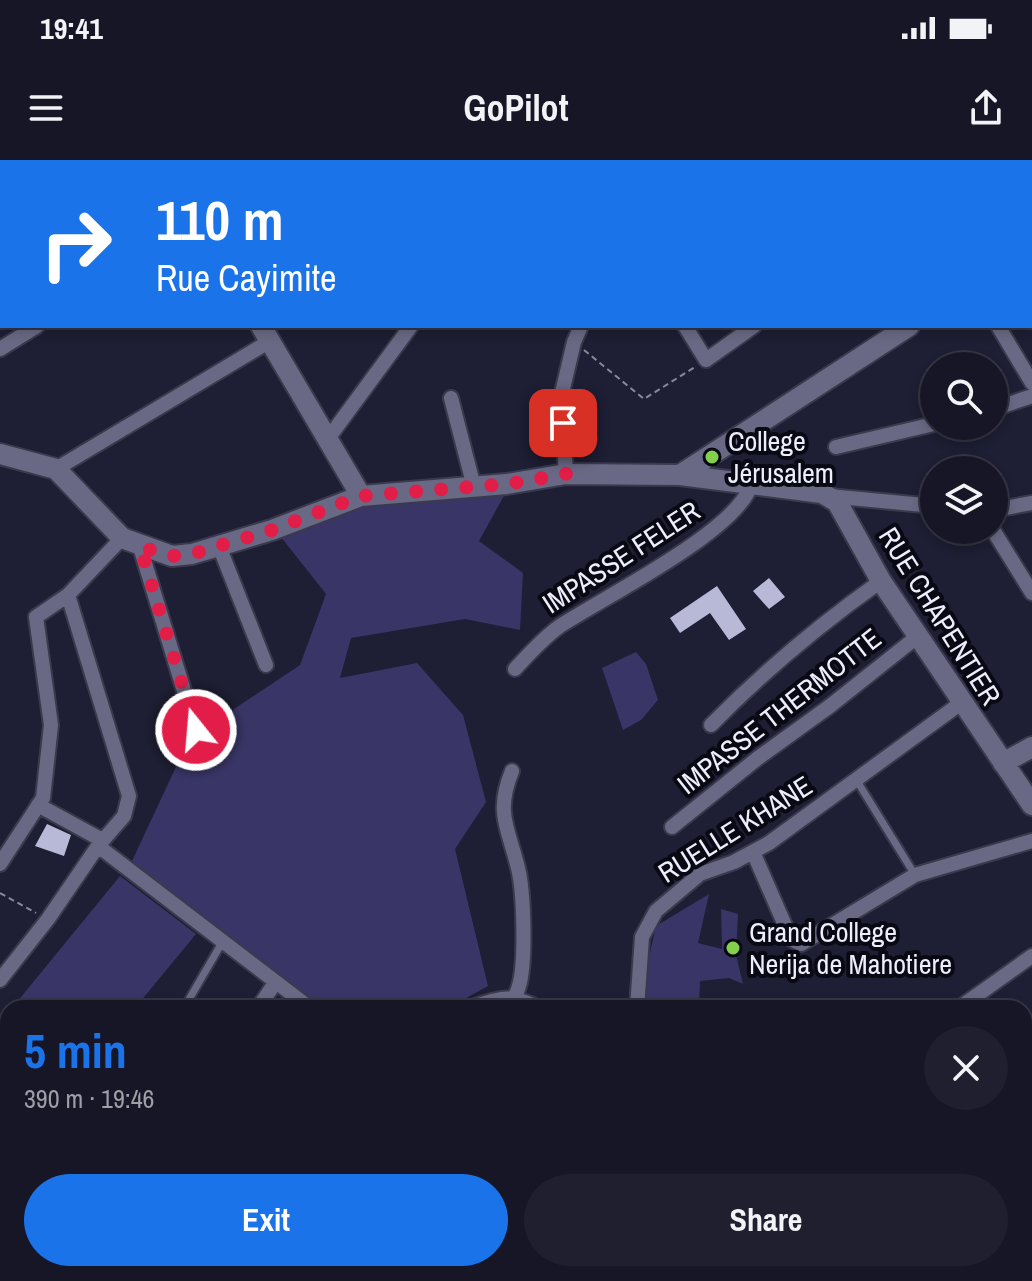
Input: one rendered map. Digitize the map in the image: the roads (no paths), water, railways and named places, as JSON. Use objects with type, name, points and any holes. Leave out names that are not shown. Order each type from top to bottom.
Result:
[{"type":"street","points":[[0,349],[34,328]]},
{"type":"street","points":[[327,440],[410,328]]},
{"type":"street","points":[[566,474],[561,397],[580,328]]},
{"type":"street","points":[[686,328],[706,360],[751,328]]},
{"type":"street","points":[[680,475],[906,328]]},
{"type":"street","points":[[999,328],[1032,383]]},
{"type":"street","points":[[56,469],[266,333],[361,496]]},
{"type":"street","points":[[1008,404],[1032,396]]},
{"type":"street","points":[[451,398],[474,487]]},
{"type":"street","points":[[836,447],[920,427]]},
{"type":"street","points":[[0,454],[56,469],[131,542],[172,556],[272,530],[361,496],[474,487],[566,474],[680,475],[829,496],[920,505]]},
{"type":"street","name":"IMPASSE FELER","points":[[515,669],[557,628],[644,577],[734,512],[751,485]]},
{"type":"street","name":"RUE CHAPENTIER","points":[[829,496],[841,509],[881,581],[961,703],[1032,805]]},
{"type":"street","points":[[1008,507],[1032,503]]},
{"type":"street","points":[[0,864],[43,798],[51,725],[36,617],[68,595],[131,542]]},
{"type":"street","points":[[131,542],[196,730]]},
{"type":"street","points":[[1002,544],[1032,593]]},
{"type":"street","points":[[219,546],[266,665]]},
{"type":"street","points":[[711,725],[793,646],[881,581]]},
{"type":"street","points":[[0,980],[48,919],[100,843],[124,816],[129,796],[68,595]]},
{"type":"street","name":"IMPASSE THERMOTTE","points":[[672,827],[918,636]]},
{"type":"street","name":"RUELLE KHANE","points":[[638,1000],[642,937],[656,911],[700,874],[769,843],[961,703]]},
{"type":"street","points":[[1003,763],[1032,747]]},
{"type":"street","points":[[512,771],[505,788],[503,808],[522,894],[521,979],[512,1000]]},
{"type":"street","points":[[38,805],[100,843],[299,1000]]},
{"type":"street","points":[[753,852],[791,939],[801,944],[915,875],[1032,841]]},
{"type":"street","points":[[970,1000],[1032,956]]},
{"type":"street","points":[[263,1000],[275,983]]},
{"type":"lane","points":[[857,781],[915,875]]},
{"type":"lane","points":[[189,1000],[223,940]]},
{"type":"place","name":"College Jérusalem","points":[[712,457]]},
{"type":"place","name":"Grand College Nerija de Mahotiere","points":[[733,948]]}]
